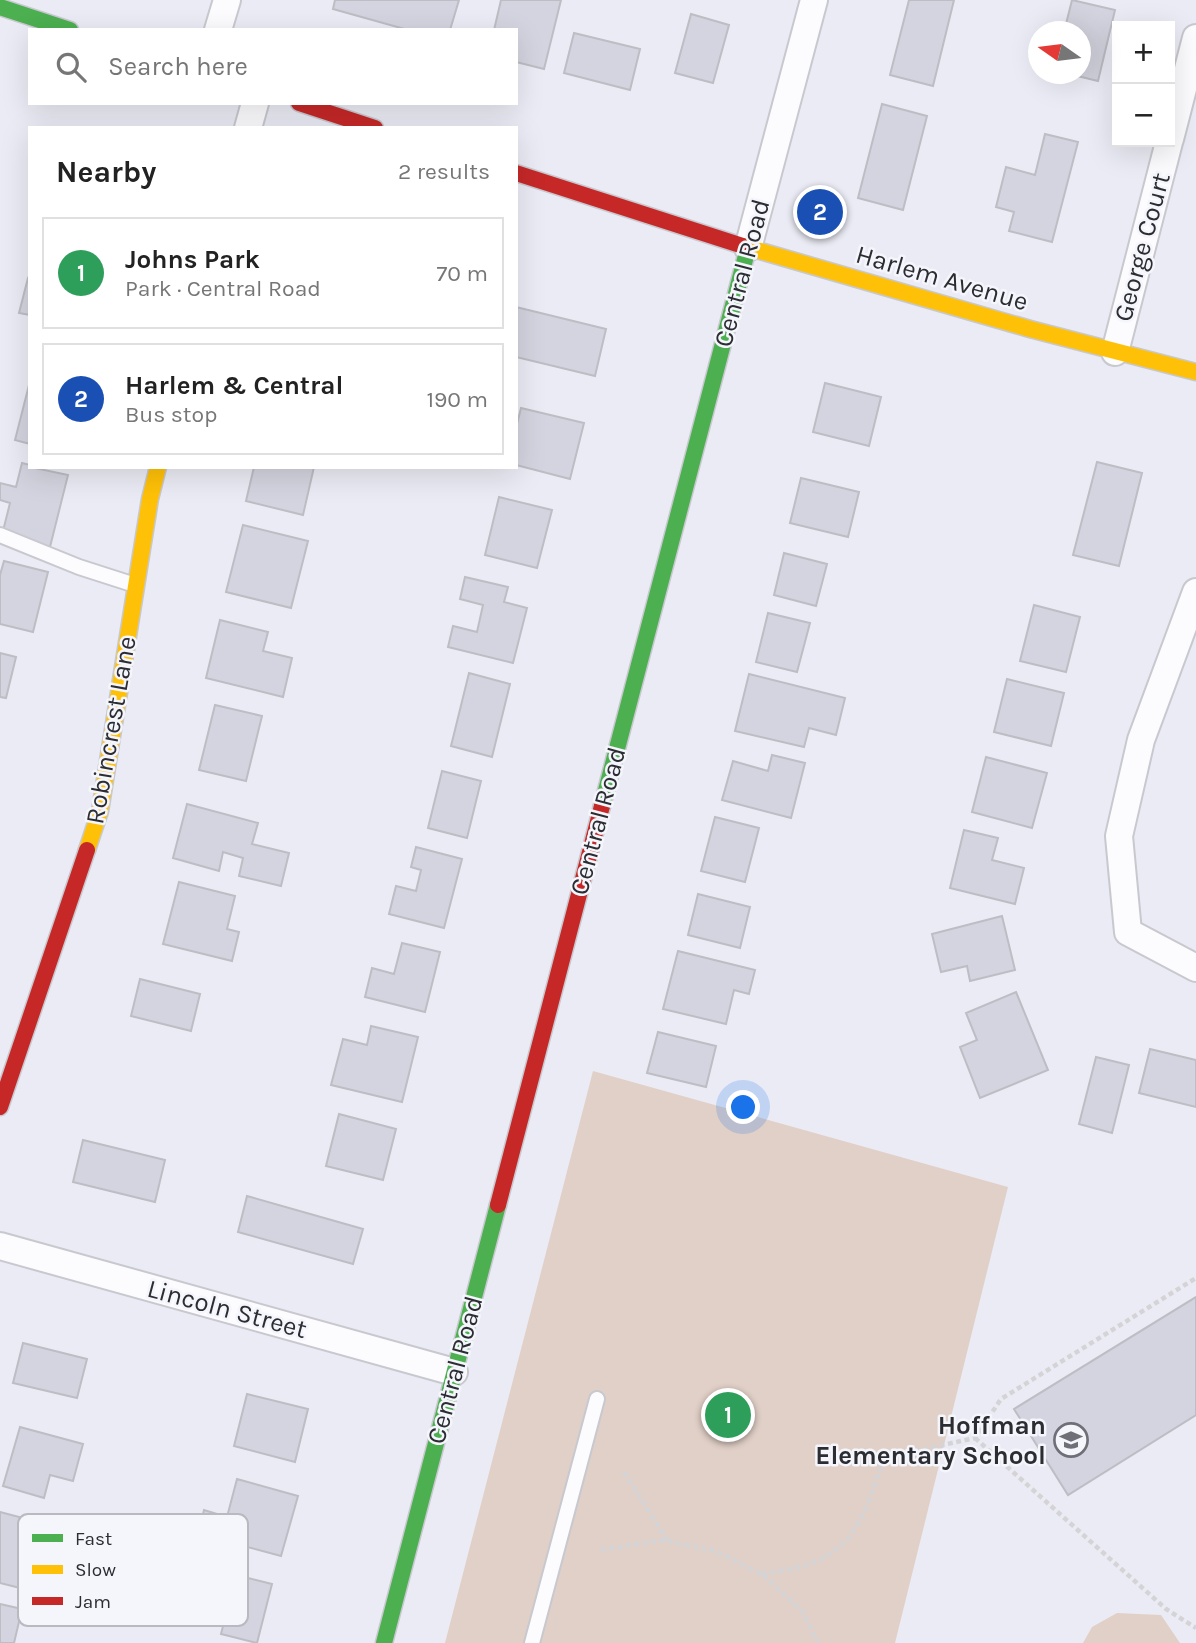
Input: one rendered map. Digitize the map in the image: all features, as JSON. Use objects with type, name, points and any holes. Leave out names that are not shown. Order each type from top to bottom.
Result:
[{"type":"main road","points":[[0,7],[64,28]]},
{"type":"main road","points":[[305,105],[369,126]]},
{"type":"main road","name":"Harlem Avenue","points":[[518,174],[748,248],[1115,352],[1196,372]]},
{"type":"main road","name":"Central Road","points":[[384,1643],[748,248]]},
{"type":"main road","name":"Robincrest Lane","points":[[0,1107],[100,811],[150,499],[158,469]]},
{"type":"street","points":[[219,28],[227,0]]},
{"type":"street","name":"Central Road","points":[[748,248],[814,0]]},
{"type":"street","name":"George Court","points":[[1175,117],[1196,38]]},
{"type":"street","points":[[249,126],[254,105]]},
{"type":"street","name":"George Court","points":[[1115,352],[1167,147]]},
{"type":"street","points":[[1196,592],[1141,740],[1119,836],[1128,932],[1196,968]]},
{"type":"street","name":"Lincoln Street","points":[[0,1246],[454,1372]]},
{"type":"lane","points":[[0,535],[79,567],[136,586]]},
{"type":"lane","points":[[532,1643],[597,1399]]},
{"type":"path","points":[[762,1574],[806,1565],[841,1547],[860,1523],[883,1464],[910,1452],[975,1438],[1001,1399],[1196,1278]]},
{"type":"path","points":[[975,1438],[1166,1609],[1196,1628]]},
{"type":"path","points":[[624,1472],[667,1541]]},
{"type":"path","points":[[601,1550],[667,1541],[715,1551],[762,1574],[802,1611],[818,1643]]},
{"type":"shaded area","points":[[593,1071],[1008,1187],[895,1643],[445,1643]]},
{"type":"shaded area","points":[[1117,1613],[1161,1615],[1180,1643],[1083,1643],[1092,1627]]},
{"type":"building","points":[[335,0],[459,0],[451,28],[401,28],[333,9]]},
{"type":"building","points":[[501,0],[561,0],[544,69],[518,62],[518,28],[494,28]]},
{"type":"building","points":[[909,0],[954,0],[933,86],[890,75]]},
{"type":"building","points":[[1072,0],[1115,10],[1098,81],[1091,79],[1091,21],[1067,21]]},
{"type":"building","points":[[691,14],[729,25],[713,83],[675,73]]},
{"type":"building","points":[[574,33],[640,49],[630,90],[564,73]]},
{"type":"building","points":[[882,104],[927,116],[903,210],[858,198]]},
{"type":"building","points":[[1045,134],[1078,142],[1052,242],[1009,231],[1014,212],[996,207],[1006,167],[1035,175]]},
{"type":"building","points":[[28,278],[28,315],[19,313]]},
{"type":"building","points":[[518,307],[606,329],[595,376],[518,357]]},
{"type":"building","points":[[825,383],[881,397],[869,446],[813,432]]},
{"type":"building","points":[[28,389],[28,443],[15,440]]},
{"type":"building","points":[[521,408],[584,423],[570,479],[518,466],[518,420]]},
{"type":"building","points":[[1097,462],[1142,473],[1119,566],[1073,555]]},
{"type":"building","points":[[22,463],[28,464],[28,469],[68,475],[50,547],[2,535],[10,503],[0,500],[0,483],[16,487]]},
{"type":"building","points":[[254,469],[314,469],[303,515],[246,501]]},
{"type":"building","points":[[801,478],[859,492],[848,537],[790,523]]},
{"type":"building","points":[[499,497],[552,510],[537,568],[485,555]]},
{"type":"building","points":[[243,525],[308,541],[291,608],[226,592]]},
{"type":"building","points":[[784,553],[827,564],[816,606],[774,595]]},
{"type":"building","points":[[4,561],[48,572],[33,632],[0,624],[0,575]]},
{"type":"building","points":[[465,577],[508,587],[504,602],[527,608],[513,663],[448,647],[453,626],[477,632],[483,605],[460,599]]},
{"type":"building","points":[[1034,605],[1080,617],[1066,672],[1020,661]]},
{"type":"building","points":[[768,613],[810,623],[797,672],[756,662]]},
{"type":"building","points":[[220,620],[268,632],[263,651],[292,658],[283,697],[206,678]]},
{"type":"building","points":[[0,653],[16,657],[6,698],[0,697]]},
{"type":"building","points":[[469,673],[510,684],[492,757],[451,746]]},
{"type":"building","points":[[749,674],[845,698],[836,735],[809,728],[804,747],[735,731]]},
{"type":"building","points":[[1007,679],[1064,693],[1051,746],[994,732]]},
{"type":"building","points":[[215,705],[262,716],[246,781],[199,770]]},
{"type":"building","points":[[772,755],[805,763],[791,818],[722,800],[733,761],[768,771]]},
{"type":"building","points":[[986,757],[1047,773],[1032,828],[972,812]]},
{"type":"building","points":[[442,771],[481,781],[467,838],[428,828]]},
{"type":"building","points":[[187,804],[258,823],[252,844],[289,853],[281,886],[239,876],[243,858],[223,852],[219,871],[173,858]]},
{"type":"building","points":[[715,817],[759,828],[745,882],[701,871]]},
{"type":"building","points":[[964,830],[998,838],[992,860],[1024,868],[1015,904],[950,888]]},
{"type":"building","points":[[416,847],[462,859],[444,928],[389,914],[396,886],[416,891],[421,870],[411,867]]},
{"type":"building","points":[[179,882],[235,896],[227,929],[239,932],[232,961],[163,944]]},
{"type":"building","points":[[698,894],[750,907],[740,948],[688,935]]},
{"type":"building","points":[[1002,916],[1015,970],[970,981],[967,966],[941,972],[932,934]]},
{"type":"building","points":[[402,943],[440,952],[425,1012],[365,997],[372,968],[394,974]]},
{"type":"building","points":[[678,951],[755,970],[749,994],[734,990],[726,1024],[663,1009]]},
{"type":"building","points":[[140,979],[200,994],[191,1031],[131,1016]]},
{"type":"building","points":[[1016,992],[1048,1070],[980,1098],[960,1047],[977,1040],[966,1013]]},
{"type":"building","points":[[371,1026],[418,1037],[402,1102],[331,1085],[343,1039],[367,1045]]},
{"type":"building","points":[[658,1032],[716,1046],[706,1087],[647,1073]]},
{"type":"building","points":[[1150,1049],[1196,1060],[1196,1107],[1139,1093]]},
{"type":"building","points":[[1096,1057],[1129,1065],[1112,1133],[1079,1124]]},
{"type":"building","points":[[339,1114],[396,1129],[383,1180],[326,1166]]},
{"type":"building","points":[[83,1140],[165,1160],[155,1202],[73,1182]]},
{"type":"building","points":[[247,1196],[363,1229],[353,1264],[238,1232]]},
{"type":"building","points":[[1196,1297],[1196,1415],[1068,1495],[1014,1409]]},
{"type":"building","points":[[23,1343],[87,1359],[77,1398],[13,1383]]},
{"type":"building","points":[[247,1394],[308,1409],[295,1462],[234,1446]]},
{"type":"building","points":[[20,1427],[83,1444],[73,1481],[50,1475],[44,1498],[3,1486]]},
{"type":"building","points":[[237,1479],[298,1496],[281,1556],[248,1547],[248,1514],[228,1514]]},
{"type":"building","points":[[0,1512],[18,1517],[18,1588],[0,1583]]},
{"type":"building","points":[[248,1578],[272,1584],[257,1643],[221,1634],[223,1626],[248,1626]]},
{"type":"building","points":[[0,1604],[18,1608],[14,1643],[0,1643]]},
{"type":"traffic: fast","points":[[0,7],[64,28]]},
{"type":"traffic: fast","points":[[602,806],[748,248]]},
{"type":"traffic: fast","points":[[384,1643],[498,1205]]},
{"type":"traffic: slow","points":[[743,246],[1030,329],[1196,372]]},
{"type":"traffic: slow","points":[[87,850],[100,811],[150,499],[158,469]]},
{"type":"traffic: jam","points":[[305,105],[369,126]]},
{"type":"traffic: jam","points":[[518,174],[743,246]]},
{"type":"traffic: jam","points":[[498,1205],[602,806]]},
{"type":"traffic: jam","points":[[0,1107],[87,850]]},
{"type":"place","name":"Harlem & Central","points":[[820,212]]},
{"type":"place","name":"Johns Park","points":[[728,1415]]},
{"type":"place","name":"Hoffman Elementary School","points":[[1071,1440]]}]
